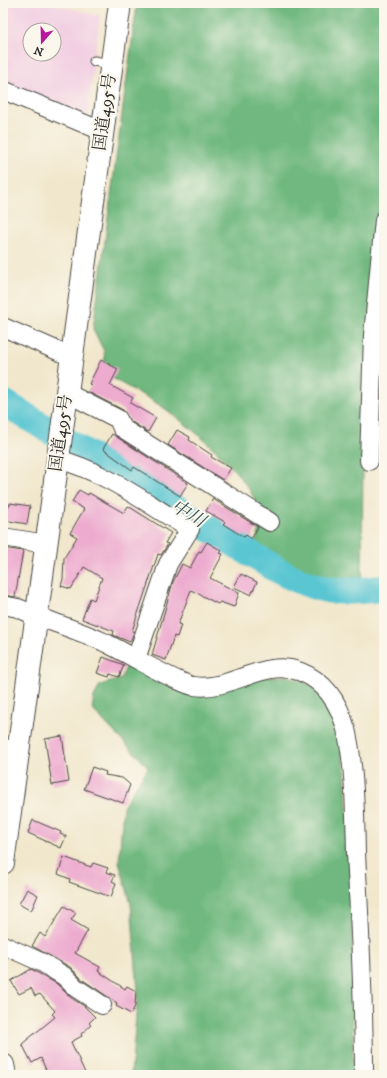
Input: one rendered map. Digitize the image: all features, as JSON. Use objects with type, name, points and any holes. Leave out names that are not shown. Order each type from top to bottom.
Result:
[{"type":"highway","name":"国道495号","points":[[3,863],[11,750],[36,616],[102,131],[103,63],[120,3]]},
{"type":"highway","points":[[3,1065],[5,1075]]},
{"type":"street","points":[[3,90],[102,131]]},
{"type":"street","points":[[369,461],[373,335],[384,220]]},
{"type":"street","points":[[3,327],[72,356]]},
{"type":"street","points":[[67,393],[118,419],[122,428],[270,522]]},
{"type":"street","points":[[58,451],[190,529],[168,564],[136,659]]},
{"type":"street","points":[[3,537],[46,544]]},
{"type":"street","points":[[3,605],[18,608],[105,643],[163,674],[193,686],[205,687],[220,684],[247,674],[276,668],[299,671],[321,683],[334,697],[346,729],[353,779],[364,1006],[364,1075]]},
{"type":"street","points":[[3,945],[64,976],[76,988],[102,1005]]},
{"type":"shaded area","points":[[3,3],[49,3],[100,16],[87,119],[3,84]]},
{"type":"green space","points":[[137,3],[384,3],[384,182],[378,220],[363,462],[362,582],[344,585],[320,581],[297,571],[254,545],[266,514],[259,510],[253,496],[244,482],[232,468],[191,428],[177,417],[157,403],[106,374],[104,351],[93,329]]},
{"type":"green space","points":[[128,662],[163,682],[288,676],[315,687],[336,718],[345,770],[352,898],[353,1075],[131,1075],[138,992],[131,904],[119,862],[123,807],[148,767],[92,709],[94,697],[100,685],[121,679]]},
{"type":"building","points":[[101,360],[118,369],[110,385],[133,398],[130,403],[156,418],[148,432],[130,421],[123,410],[88,392],[92,385],[89,384]]},
{"type":"building","points":[[177,430],[190,437],[189,440],[212,455],[211,457],[231,468],[223,480],[168,445]]},
{"type":"building","points":[[112,434],[188,483],[180,496],[134,467],[132,470],[103,449]]},
{"type":"building","points":[[79,490],[88,495],[89,493],[124,513],[128,506],[171,533],[165,543],[168,544],[161,555],[158,554],[132,631],[134,632],[130,642],[113,635],[114,631],[82,619],[90,598],[94,600],[102,578],[84,567],[71,589],[61,586],[63,579],[64,558],[77,537],[70,533],[84,509],[72,502]]},
{"type":"building","points":[[213,499],[258,527],[251,539],[246,535],[244,537],[223,524],[225,522],[206,511]]},
{"type":"building","points":[[10,503],[30,506],[27,524],[3,520],[3,504],[10,506]]},
{"type":"building","points":[[207,542],[222,551],[220,553],[223,554],[210,578],[239,593],[234,607],[220,602],[218,604],[191,590],[178,624],[181,625],[177,637],[174,636],[166,660],[152,655],[173,582],[182,564],[190,568],[199,551],[201,552]]},
{"type":"building","points":[[3,548],[23,551],[15,597],[3,595]]},
{"type":"building","points":[[241,574],[257,582],[251,595],[234,587]]},
{"type":"building","points":[[103,657],[124,665],[119,677],[110,674],[109,677],[97,673]]},
{"type":"building","points":[[62,736],[69,782],[52,785],[45,739]]},
{"type":"building","points":[[92,767],[106,772],[105,775],[122,778],[130,785],[123,803],[84,789]]},
{"type":"building","points":[[33,820],[61,832],[60,834],[66,836],[61,848],[28,833]]},
{"type":"building","points":[[64,857],[91,867],[93,863],[108,868],[106,872],[115,875],[112,881],[116,883],[111,897],[69,882],[70,879],[58,874]]},
{"type":"building","points":[[27,889],[38,895],[31,911],[19,904]]},
{"type":"building","points":[[64,906],[76,913],[71,920],[88,930],[75,953],[100,967],[98,971],[125,989],[127,986],[136,991],[135,1006],[131,1014],[116,1006],[117,1003],[83,980],[70,967],[32,946],[40,933],[45,937]]},
{"type":"building","points":[[31,969],[57,984],[70,997],[84,1006],[95,1017],[89,1023],[91,1025],[81,1034],[82,1036],[71,1042],[86,1075],[48,1075],[41,1058],[32,1063],[22,1044],[55,1017],[52,1014],[55,1011],[40,994],[35,996],[31,988],[19,994],[11,981]]},
{"type":"waterway","name":"中川","points":[[3,402],[277,570],[305,583],[329,590],[353,591],[384,588]]}]
